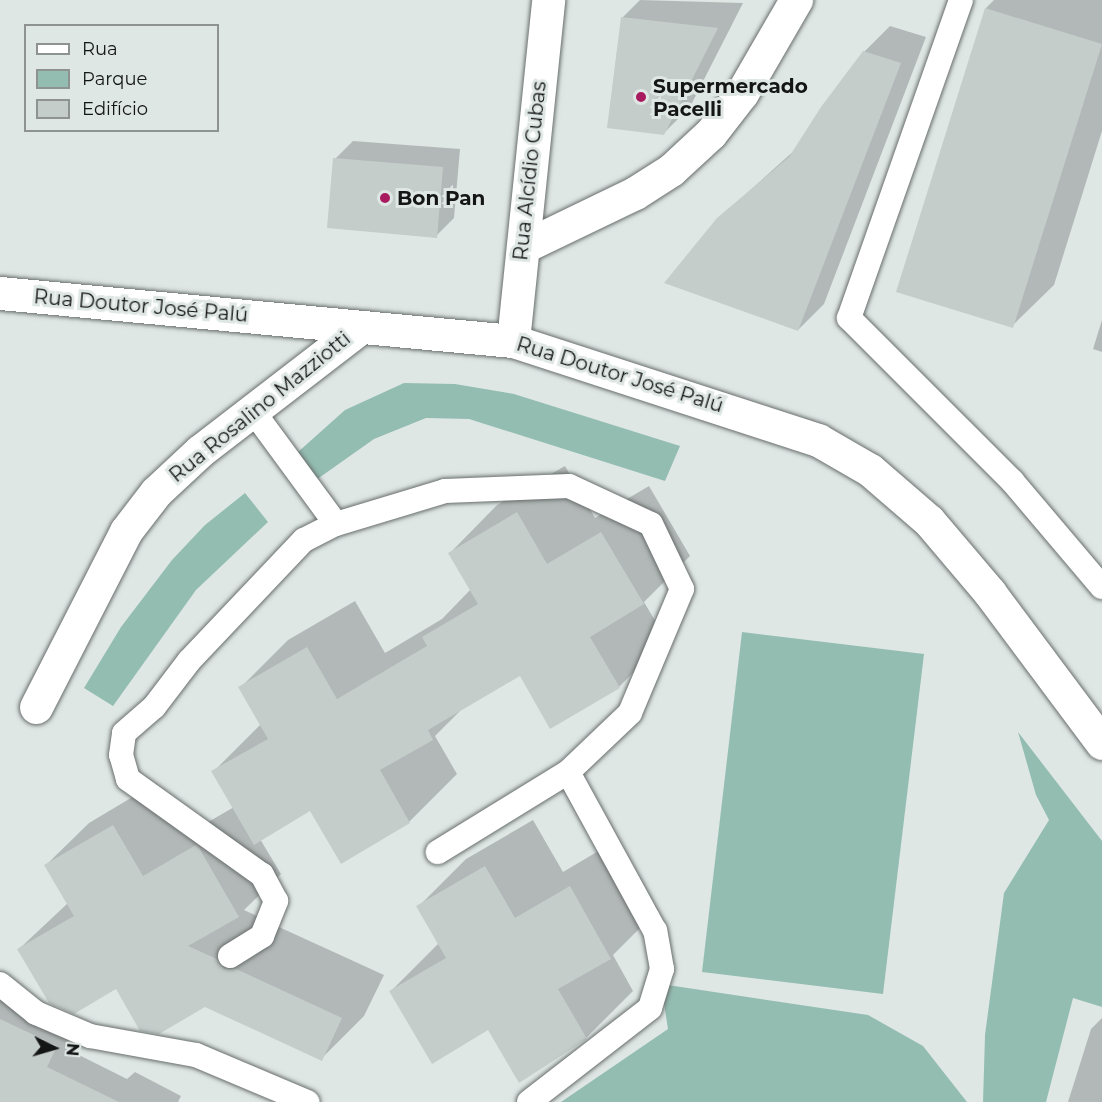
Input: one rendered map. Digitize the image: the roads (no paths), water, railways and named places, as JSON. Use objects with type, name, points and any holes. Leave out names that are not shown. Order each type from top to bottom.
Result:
[{"type":"street","name":"Rua Alcídio Cubas","points":[[513,341],[548,0]]},
{"type":"street","points":[[523,248],[635,193],[671,170],[711,133],[742,93],[796,0]]},
{"type":"street","name":"Rua Doutor José Palú","points":[[0,293],[513,341],[767,421],[818,440],[870,470],[929,520],[990,593],[1102,743]]},
{"type":"street","name":"Rua Rosalino Mazziotti","points":[[36,707],[126,531],[156,492],[200,451],[361,327]]},
{"type":"lane","points":[[961,0],[849,318],[1012,481],[1102,587]]},
{"type":"lane","points":[[253,411],[336,524]]},
{"type":"lane","points":[[231,956],[262,936],[276,901],[262,875],[128,779],[121,755],[124,733],[154,706],[189,661],[304,540],[336,524],[445,491],[569,486],[651,524],[682,589],[630,713],[567,772],[438,852]]},
{"type":"lane","points":[[529,1102],[650,1008],[662,969],[655,931],[567,772]]},
{"type":"lane","points":[[0,984],[36,1013],[90,1036],[196,1055],[307,1102]]},
{"type":"place","name":"Supermercado Pacelli","points":[[641,97]]},
{"type":"place","name":"Bon Pan","points":[[385,198]]}]
